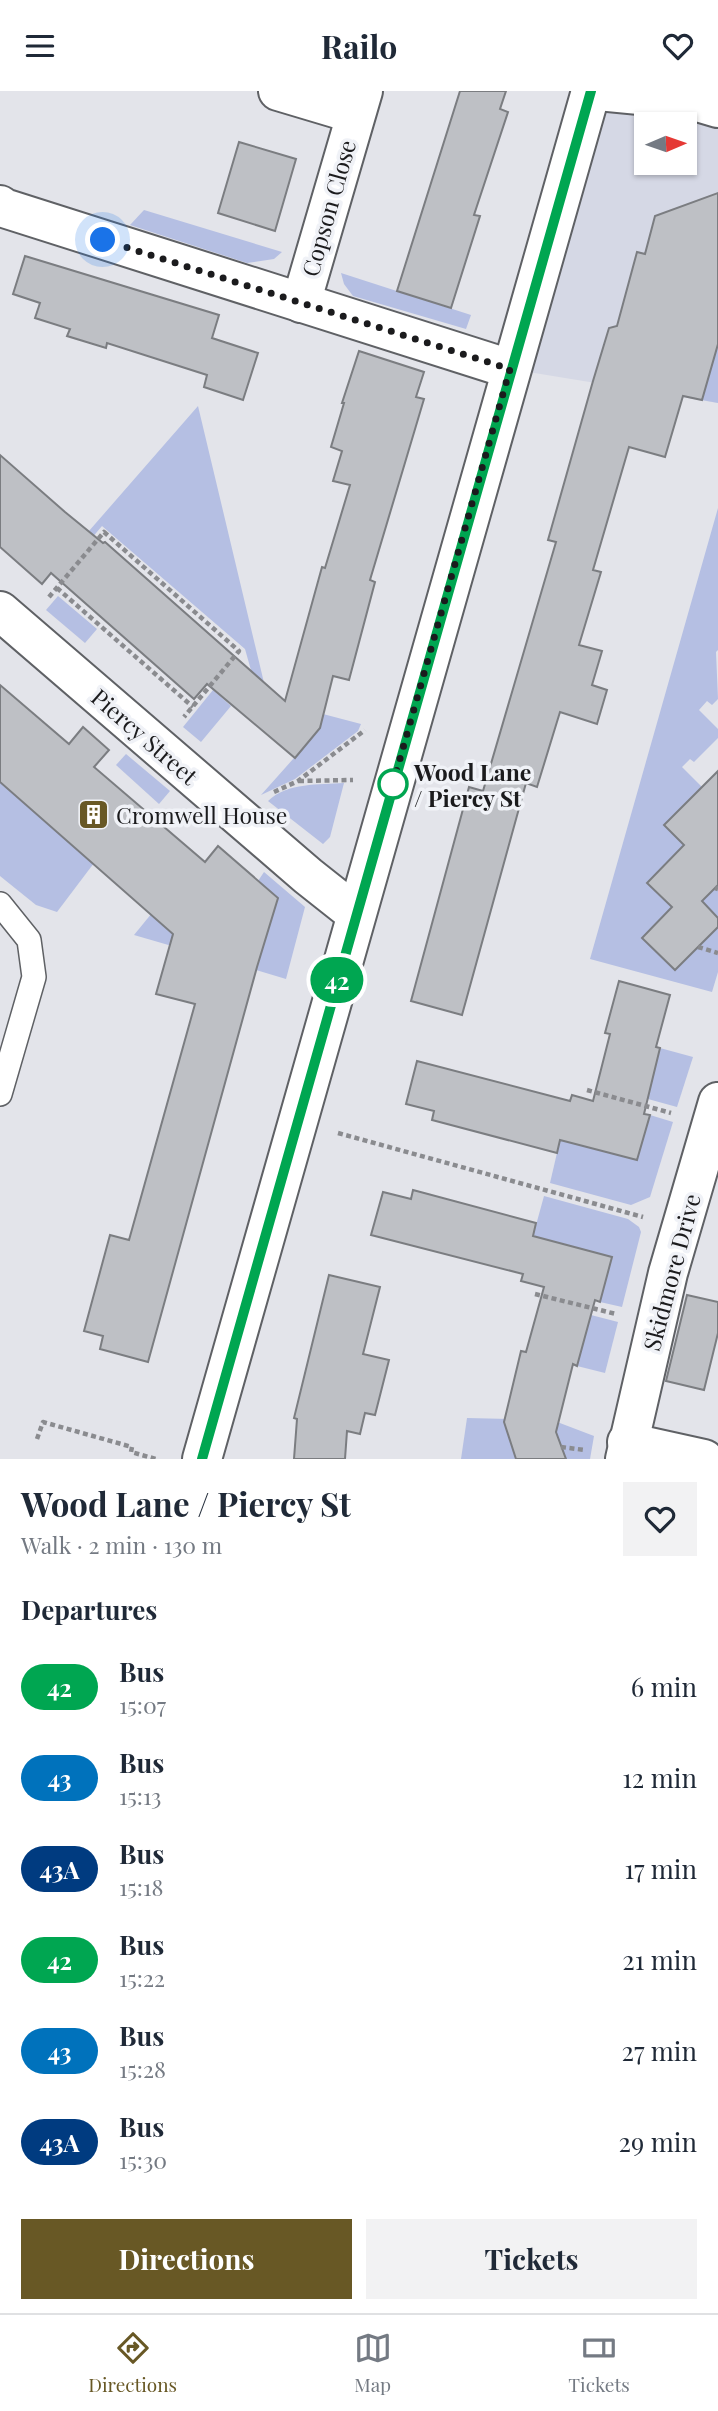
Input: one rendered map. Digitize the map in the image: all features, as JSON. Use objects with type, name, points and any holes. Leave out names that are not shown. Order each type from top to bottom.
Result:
[{"type":"street","name":"Copson Close","points":[[278,91],[359,102],[301,303]]},
{"type":"street","points":[[202,1459],[591,91]]},
{"type":"street","points":[[598,91],[691,100],[718,108]]},
{"type":"street","points":[[0,205],[510,369]]},
{"type":"street","name":"Piercy Street","points":[[0,611],[308,876],[356,914]]},
{"type":"street","name":"Skidmore Drive","points":[[615,1451],[718,1102]]},
{"type":"street","points":[[615,1451],[704,1459]]},
{"type":"lane","points":[[0,904],[29,940],[34,977],[0,1094]]},
{"type":"path","points":[[41,606],[104,532],[239,650],[179,724]]},
{"type":"path","points":[[57,588],[193,707]]},
{"type":"path","points":[[268,797],[276,790],[298,781],[368,727]]},
{"type":"path","points":[[298,781],[354,780]]},
{"type":"path","points":[[698,947],[718,953]]},
{"type":"path","points":[[587,1090],[675,1114]]},
{"type":"path","name":"Skidmore Drive","points":[[338,1133],[654,1220]]},
{"type":"path","points":[[535,1294],[620,1315]]},
{"type":"path","points":[[37,1439],[43,1422],[132,1447],[131,1452],[156,1459]]},
{"type":"path","points":[[561,1447],[615,1451]]},
{"type":"shaded area","points":[[591,91],[718,91],[718,403],[510,369]]},
{"type":"shaded area","points":[[144,210],[282,252],[274,259],[247,263],[130,225]]},
{"type":"shaded area","points":[[341,273],[471,315],[466,329],[353,296],[344,284]]},
{"type":"shaded area","points":[[718,344],[718,403],[702,400]]},
{"type":"shaded area","points":[[198,406],[265,687],[258,695],[245,649],[102,526],[64,571],[75,547]]},
{"type":"shaded area","points":[[718,508],[718,699],[712,705],[707,701],[699,710],[718,729],[718,738],[694,762],[690,759],[682,767],[706,791],[689,850],[648,883],[672,907],[642,938],[675,970],[718,927],[718,972],[712,992],[590,959]]},
{"type":"shaded area","points":[[58,596],[97,629],[85,643],[46,610]]},
{"type":"shaded area","points":[[213,690],[231,706],[201,742],[183,727]]},
{"type":"shaded area","points":[[323,714],[361,724],[358,731],[295,779],[261,795],[318,731]]},
{"type":"shaded area","points":[[126,754],[170,791],[159,804],[116,765]]},
{"type":"shaded area","points":[[0,782],[94,863],[57,912],[36,905],[0,876]]},
{"type":"shaded area","points":[[344,783],[330,837],[323,844],[268,801],[294,787]]},
{"type":"shaded area","points":[[264,872],[305,907],[286,979],[256,970],[278,898],[258,881]]},
{"type":"shaded area","points":[[718,885],[718,918],[710,910],[694,910]]},
{"type":"shaded area","points":[[152,913],[196,953],[134,935]]},
{"type":"shaded area","points":[[660,1048],[693,1057],[677,1107],[648,1099]]},
{"type":"shaded area","points":[[650,1115],[673,1122],[650,1197],[631,1205],[550,1183],[560,1140]]},
{"type":"shaded area","points":[[544,1196],[628,1219],[639,1227],[641,1232],[622,1307],[600,1302],[611,1257],[533,1236]]},
{"type":"shaded area","points":[[591,1315],[618,1322],[605,1373],[577,1366]]},
{"type":"shaded area","points":[[467,1418],[552,1420],[594,1436],[590,1459],[461,1459]]},
{"type":"building","points":[[460,91],[506,91],[500,109],[508,112],[474,215],[480,216],[451,308],[397,291]]},
{"type":"building","points":[[239,142],[296,159],[275,231],[218,213]]},
{"type":"building","points":[[718,193],[718,344],[702,400],[683,396],[665,457],[629,447],[593,570],[601,572],[579,645],[602,651],[592,685],[607,690],[597,724],[560,712],[537,787],[526,783],[462,1015],[411,1001],[469,787],[483,791],[556,542],[548,540],[593,381],[609,328],[617,326],[637,252],[645,254],[655,216]]},
{"type":"building","points":[[25,256],[219,315],[212,338],[258,353],[243,400],[204,387],[207,375],[107,343],[106,348],[67,336],[70,329],[35,318],[40,303],[13,294]]},
{"type":"building","points":[[359,351],[424,372],[416,397],[424,399],[370,580],[375,582],[349,680],[333,676],[320,728],[295,758],[207,684],[194,699],[51,573],[42,584],[0,547],[0,455],[65,512],[105,542],[285,701],[322,567],[325,568],[350,485],[333,481],[342,451],[331,447]]},
{"type":"building","points":[[0,685],[69,744],[83,727],[109,750],[94,767],[205,862],[218,846],[278,898],[148,1362],[100,1349],[103,1336],[84,1331],[110,1235],[129,1240],[195,1004],[156,994],[173,934],[0,782]]},
{"type":"building","points":[[718,771],[718,885],[702,901],[718,918],[718,927],[675,970],[642,938],[672,907],[647,883],[684,845],[664,825]]},
{"type":"building","points":[[619,981],[670,995],[656,1047],[660,1048],[644,1114],[650,1115],[637,1160],[560,1140],[557,1153],[432,1120],[434,1111],[406,1104],[417,1061],[570,1101],[572,1095],[593,1101],[610,1034],[605,1033]]},
{"type":"building","points":[[413,1190],[536,1223],[533,1236],[612,1257],[600,1302],[595,1300],[577,1366],[573,1364],[556,1432],[566,1459],[516,1459],[504,1422],[521,1351],[526,1352],[544,1287],[521,1281],[523,1274],[371,1235],[383,1192],[411,1199]]},
{"type":"building","points":[[329,1275],[380,1287],[363,1354],[389,1360],[375,1415],[365,1413],[360,1434],[347,1431],[345,1459],[294,1459],[297,1419],[294,1418]]},
{"type":"building","points":[[687,1295],[718,1302],[718,1333],[704,1390],[666,1381]]},
{"type":"bus line","name":"42","points":[[202,1459],[591,91]]},
{"type":"place","name":"Wood Lane / Piercy St","points":[[393,784]]},
{"type":"place","name":"Cromwell House","points":[[93,814]]},
{"type":"route","points":[[103,240],[510,369],[392,787],[393,784]]}]
